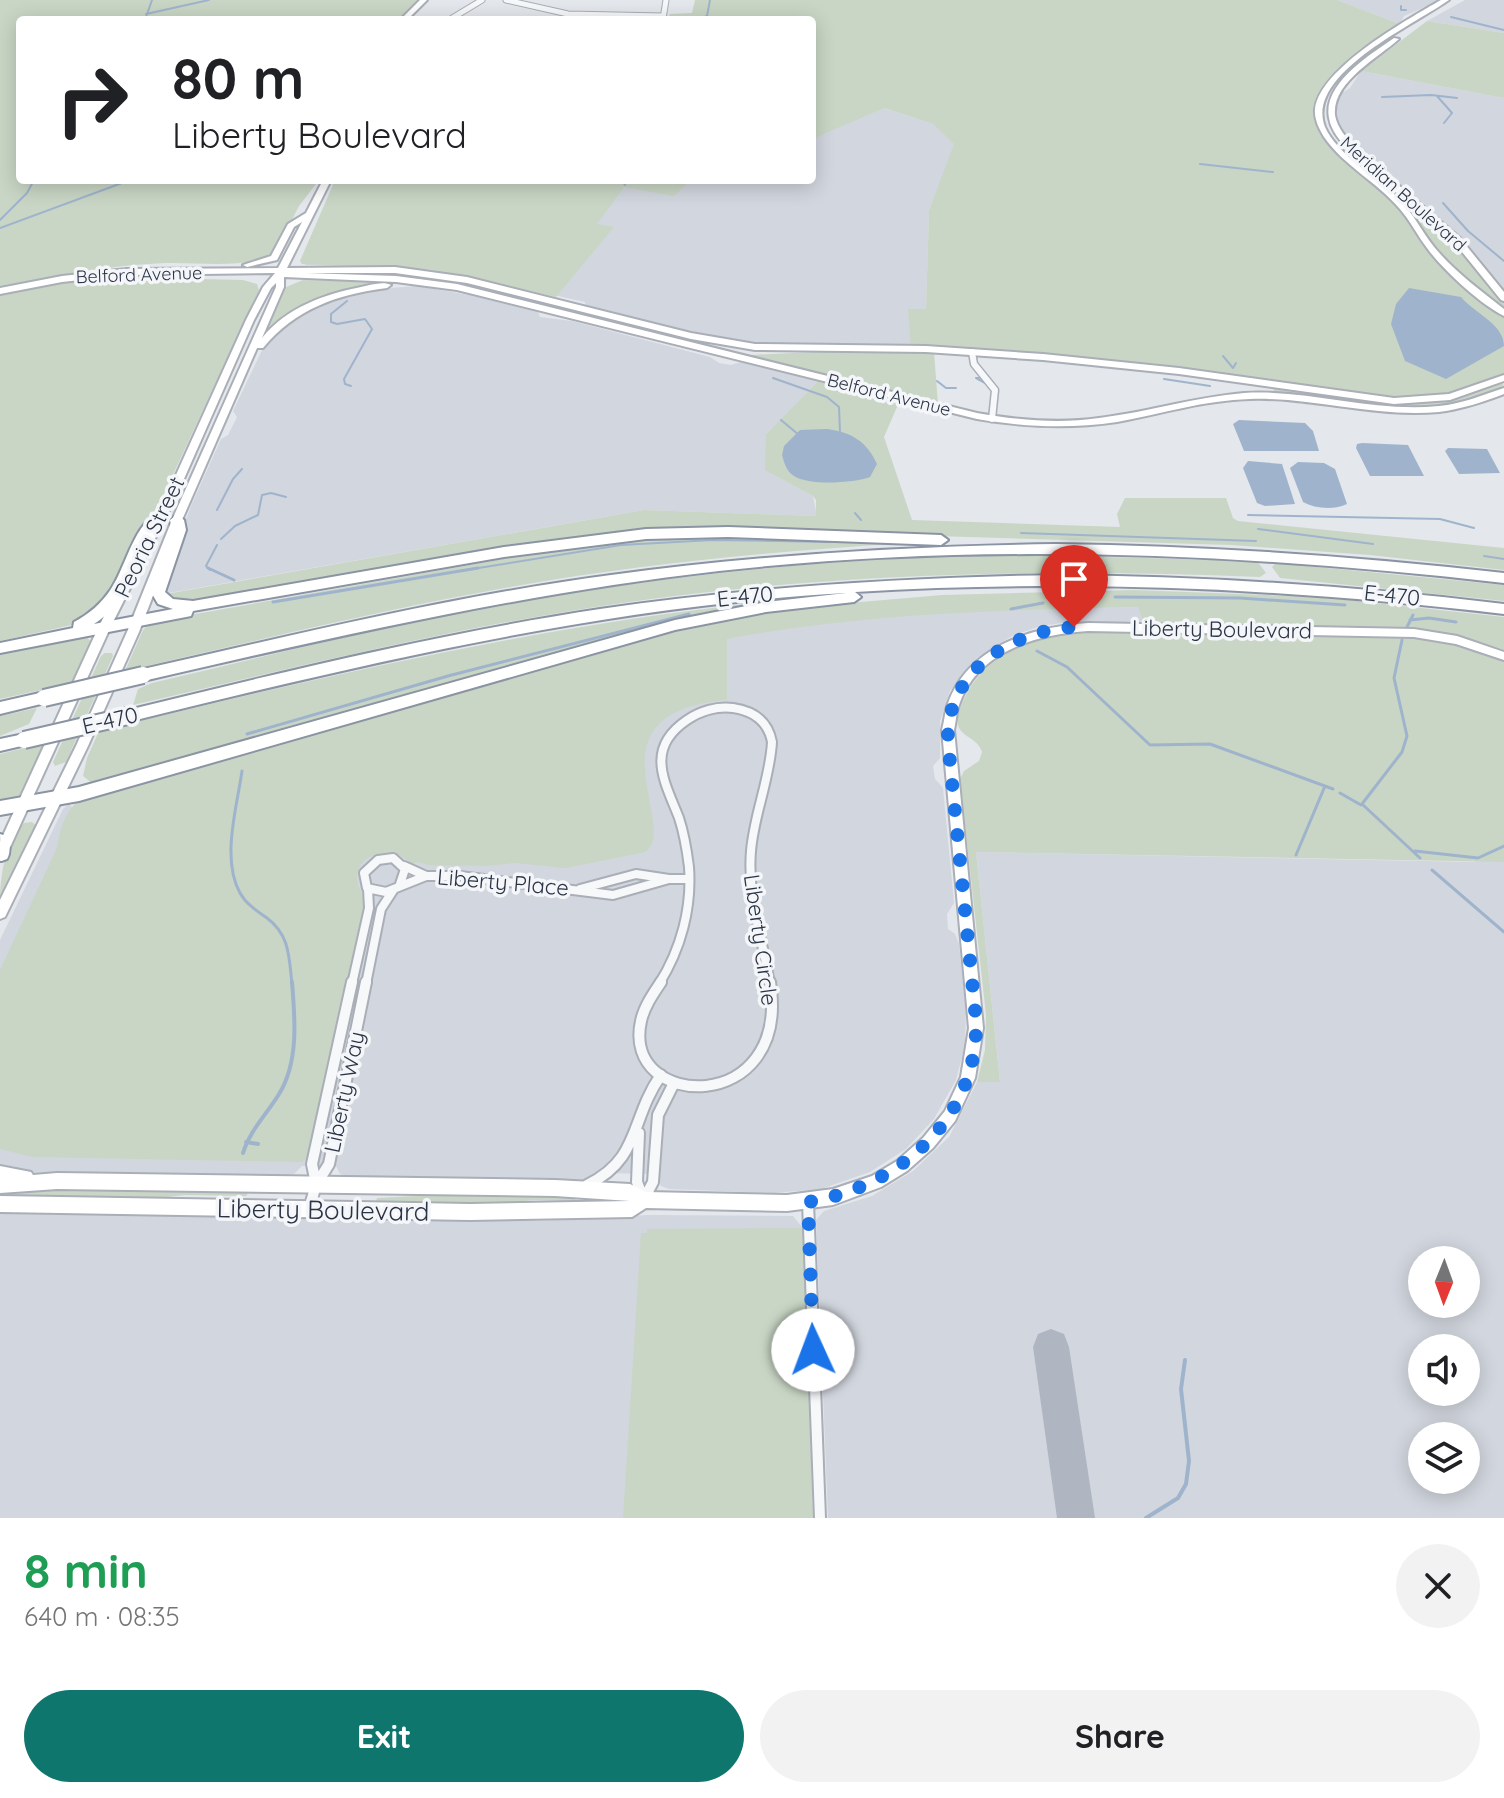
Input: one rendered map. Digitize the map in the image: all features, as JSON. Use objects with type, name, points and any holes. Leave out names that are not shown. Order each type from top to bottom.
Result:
[{"type":"highway","points":[[0,648],[79,626],[101,614],[111,601],[151,523],[170,518],[179,530],[158,592],[163,600],[189,606],[570,543],[646,534],[717,532],[1062,547]]},
{"type":"highway","name":"E-470","points":[[0,708],[402,617],[612,579],[834,555],[1062,547],[1280,555],[1504,578]]},
{"type":"highway","points":[[0,808],[57,799],[438,695],[675,625],[766,607],[894,594],[1068,586],[1082,579]]},
{"type":"highway","name":"E-470","points":[[0,745],[445,642],[629,610],[843,587],[1082,579],[1297,586],[1504,609]]},
{"type":"highway","points":[[0,648],[261,599],[278,593]]},
{"type":"main road","points":[[407,16],[424,0]]},
{"type":"main road","name":"Meridian Boulevard","points":[[1450,2],[1365,63],[1333,97],[1329,116],[1335,131],[1346,144],[1453,236],[1504,298]]},
{"type":"main road","name":"Meridian Boulevard","points":[[1450,2],[1391,32],[1346,69],[1320,97],[1319,120],[1332,142],[1403,207],[1444,263],[1504,313]]},
{"type":"main road","points":[[158,272],[177,265],[250,266],[267,262],[276,257],[291,226],[307,215],[325,184]]},
{"type":"main road","name":"Peoria Street","points":[[0,913],[57,799],[138,620],[170,518],[250,320],[267,287],[280,273],[307,215]]},
{"type":"main road","name":"Belford Avenue","points":[[0,291],[83,276],[158,272],[280,273],[303,269],[382,270],[447,276],[691,336],[741,345],[972,352],[1159,368],[1385,401],[1450,397],[1504,378]]},
{"type":"main road","points":[[182,272],[199,278],[258,282],[262,288],[250,312],[250,320]]},
{"type":"main road","name":"Peoria Street","points":[[0,850],[105,626],[170,518],[238,382],[280,287],[280,273]]},
{"type":"main road","name":"Belford Avenue","points":[[280,273],[298,278],[389,279],[441,285],[992,419],[1043,424],[1088,423],[1253,396],[1309,399],[1371,409],[1423,410],[1474,402],[1504,391]]},
{"type":"main road","points":[[238,382],[246,375],[269,334],[309,306],[374,287],[441,285]]},
{"type":"main road","name":"Liberty Boulevard","points":[[0,1185],[57,1181],[575,1190],[630,1192],[644,1200],[808,1202],[862,1188],[902,1166],[942,1126],[966,1083],[974,1051],[976,1024],[947,733],[956,696],[970,674],[985,660],[1030,635],[1083,627],[1420,634],[1457,640],[1504,656]]},
{"type":"main road","points":[[0,1173],[57,1181]]},
{"type":"main road","name":"Liberty Boulevard","points":[[0,1204],[489,1212],[632,1209],[644,1200]]},
{"type":"street","points":[[454,16],[482,0]]},
{"type":"street","points":[[506,0],[559,13],[587,16]]},
{"type":"street","points":[[972,352],[973,362],[995,389],[992,419]]},
{"type":"street","name":"Liberty Circle","points":[[719,708],[743,709],[764,722],[773,743],[772,760],[755,816],[751,867],[755,914],[772,983],[770,1024],[764,1047],[739,1075],[705,1087],[674,1083],[661,1075],[643,1050],[640,1024],[678,945],[687,908],[689,879],[681,828],[660,778],[662,753],[674,731],[695,715],[719,708]]},
{"type":"street","points":[[389,858],[404,866],[405,875],[397,887],[382,893],[367,888],[364,873],[374,862],[389,858]]},
{"type":"street","name":"Liberty Place","points":[[404,866],[426,876]]},
{"type":"street","name":"Liberty Place","points":[[580,889],[635,874],[662,875],[669,879]]},
{"type":"street","name":"Liberty Place","points":[[397,887],[426,876],[480,877],[580,889],[594,894],[619,894],[669,879],[689,879]]},
{"type":"street","name":"Liberty Way","points":[[316,1185],[329,1164],[381,909],[397,887]]},
{"type":"street","name":"Liberty Way","points":[[316,1185],[312,1164],[370,904],[367,888]]},
{"type":"street","points":[[575,1190],[617,1168],[629,1151],[643,1105],[661,1075]]},
{"type":"street","points":[[644,1200],[653,1182],[658,1115],[674,1083]]},
{"type":"street","points":[[638,1128],[637,1182],[644,1200]]},
{"type":"street","points":[[308,1209],[316,1185]]},
{"type":"street","points":[[808,1202],[820,1518]]},
{"type":"shaded area","points":[[1337,0],[1442,0],[1404,16],[1400,24]]},
{"type":"shaded area","points":[[1465,0],[1504,0],[1504,33],[1427,21]]},
{"type":"shaded area","points":[[1361,71],[1504,98],[1504,294],[1393,182],[1382,166],[1364,157],[1341,134],[1332,112],[1338,95],[1350,88]]},
{"type":"shaded area","points":[[816,86],[933,124],[955,144],[929,210],[926,310],[911,347],[755,345],[693,334],[586,307],[585,302],[464,275],[402,267],[305,265],[334,184],[816,184]]},
{"type":"shaded area","points":[[417,286],[538,312],[540,317],[572,321],[710,357],[719,363],[731,365],[741,362],[819,380],[766,434],[766,470],[813,496],[817,516],[644,510],[163,594],[163,581],[191,506],[221,439],[228,435],[237,417],[233,411],[265,344],[300,314],[334,298],[363,290]]},
{"type":"shaded area","points":[[1139,607],[1144,623],[1069,622],[1041,626],[1012,636],[977,658],[950,691],[940,721],[940,758],[933,766],[935,779],[943,788],[954,903],[947,914],[948,929],[955,934],[959,944],[966,1012],[965,1045],[956,1080],[934,1119],[906,1149],[870,1172],[821,1189],[773,1193],[669,1189],[661,1186],[656,1174],[604,1173],[574,1181],[350,1177],[340,1174],[336,1166],[302,1166],[294,1174],[283,1176],[36,1173],[0,1168],[0,940],[63,809],[69,804],[82,817],[635,656],[779,629],[825,621],[981,610]]},
{"type":"shaded area","points":[[1504,797],[1504,1518],[828,1518],[816,1220],[824,1211],[872,1196],[913,1171],[949,1137],[977,1082],[1000,1081],[976,852],[1475,862]]},
{"type":"shaded area","points":[[0,1213],[540,1221],[648,1215],[793,1216],[803,1228],[813,1518],[0,1518]]},
{"type":"green space","points":[[0,0],[420,0],[403,16],[16,16],[16,184],[316,184],[299,206],[274,255],[248,262],[123,266],[0,288]]},
{"type":"green space","points":[[695,0],[1337,0],[1400,24],[1353,58],[1329,80],[1316,100],[1316,120],[1321,131],[1388,195],[1436,258],[1504,316],[1504,373],[1478,386],[1450,394],[1394,399],[1123,362],[911,347],[908,309],[926,309],[929,210],[954,144],[933,124],[884,108],[816,137],[816,16],[669,16],[692,13]]},
{"type":"green space","points":[[1427,21],[1504,33],[1504,98],[1361,71]]},
{"type":"green space","points":[[1376,177],[1452,238],[1504,302],[1504,307],[1460,275],[1439,254],[1409,209]]},
{"type":"green space","points":[[333,184],[687,184],[674,196],[624,187],[597,224],[614,227],[556,297],[430,269],[302,264],[300,261]]},
{"type":"green space","points":[[114,277],[243,280],[257,284],[259,290],[156,511],[108,602],[76,624],[0,641],[0,294],[62,282]]},
{"type":"green space","points":[[303,280],[395,282],[339,293],[265,331],[284,288]]},
{"type":"green space","points":[[834,351],[934,352],[938,404],[749,358],[750,355]]},
{"type":"green space","points":[[819,380],[900,400],[884,437],[912,520],[1120,527],[1117,514],[1125,498],[1226,498],[1233,518],[1238,521],[1504,548],[1504,570],[1370,555],[1231,545],[670,528],[517,547],[203,602],[175,603],[166,594],[644,510],[816,516],[813,496],[765,470],[766,434]]},
{"type":"green space","points":[[1501,383],[1504,385],[1481,398],[1423,408],[1359,405],[1273,394],[1274,386],[1360,400],[1415,402],[1472,393]]},
{"type":"green space","points":[[703,535],[908,543],[712,559],[565,578],[369,615],[125,671],[143,630],[151,622],[575,546]]},
{"type":"green space","points":[[1032,555],[1257,561],[1266,573],[1260,577],[1092,573],[924,576],[840,580],[673,596],[474,628],[133,705],[138,689],[152,683],[382,629],[601,588],[816,564]]},
{"type":"green space","points":[[1276,563],[1504,585],[1504,601],[1280,578],[1272,567]]},
{"type":"green space","points":[[1134,590],[1319,597],[1504,617],[1504,650],[1463,637],[1413,629],[1144,623],[1138,607],[880,618],[727,639],[727,700],[683,709],[658,725],[647,747],[645,772],[653,839],[645,852],[566,868],[515,863],[486,866],[412,864],[397,855],[388,854],[379,854],[363,862],[357,878],[365,903],[307,1158],[302,1162],[33,1157],[0,1149],[0,970],[57,848],[66,816],[78,801],[666,631],[768,610],[942,595]]},
{"type":"green space","points":[[755,603],[666,623],[435,686],[434,689],[93,784],[83,776],[99,731],[262,692],[507,640]]},
{"type":"green space","points":[[1089,632],[1424,638],[1459,644],[1504,661],[1504,862],[976,852],[1000,1082],[977,1082],[985,1050],[986,1015],[960,779],[964,771],[979,761],[982,752],[960,729],[959,714],[976,679],[1003,656],[1035,641]]},
{"type":"green space","points":[[85,636],[92,642],[73,683],[0,699],[0,653]]},
{"type":"green space","points":[[105,653],[112,653],[113,656],[66,762],[55,766],[53,762]]},
{"type":"green space","points":[[37,708],[29,724],[0,736],[0,716]]},
{"type":"green space","points":[[45,743],[21,795],[0,803],[0,754]]},
{"type":"green space","points":[[32,822],[37,826],[0,901],[8,848],[24,823]]},
{"type":"green space","points":[[52,1188],[249,1192],[246,1196],[186,1195],[136,1200],[0,1198],[0,1193]]},
{"type":"green space","points":[[457,1194],[576,1198],[574,1201],[535,1200],[477,1205],[376,1202],[377,1198]]},
{"type":"green space","points":[[803,1228],[813,1518],[623,1518],[641,1233],[647,1233],[647,1229]]},
{"type":"water","points":[[1409,288],[1461,297],[1494,325],[1503,338],[1504,346],[1446,379],[1405,361],[1391,324],[1396,304]]},
{"type":"water","points":[[1239,420],[1305,423],[1313,431],[1319,451],[1244,451],[1233,424]]},
{"type":"water","points":[[827,429],[844,433],[863,444],[877,464],[870,477],[820,482],[801,479],[789,472],[782,455],[784,446],[800,430]]},
{"type":"water","points":[[1357,444],[1408,445],[1424,476],[1370,476],[1356,448]]},
{"type":"water","points":[[1448,448],[1487,449],[1500,473],[1459,474],[1445,451]]},
{"type":"water","points":[[1248,461],[1282,464],[1295,504],[1265,506],[1257,503],[1243,468]]},
{"type":"water","points":[[1298,462],[1324,463],[1335,469],[1347,504],[1325,508],[1303,502],[1290,468]]},
{"type":"waterway","points":[[147,14],[152,0]]},
{"type":"waterway","points":[[147,14],[209,0]]},
{"type":"waterway","points":[[707,16],[710,0]]},
{"type":"waterway","points":[[1401,6],[1401,10],[1406,10]]},
{"type":"waterway","points":[[1451,17],[1504,30]]},
{"type":"waterway","points":[[1382,97],[1431,95],[1457,98]]},
{"type":"waterway","points":[[1437,96],[1452,113],[1444,123]]},
{"type":"waterway","points":[[1200,164],[1273,172]]},
{"type":"waterway","points":[[0,220],[32,184]]},
{"type":"waterway","points":[[0,228],[119,184]]},
{"type":"waterway","points":[[1443,203],[1468,231],[1504,261]]},
{"type":"waterway","points":[[347,301],[331,314],[331,322],[337,324],[365,319],[372,329],[344,379],[345,384],[351,386]]},
{"type":"waterway","points":[[1223,356],[1233,368],[1236,363]]},
{"type":"waterway","points":[[773,378],[827,397],[839,407],[840,431]]},
{"type":"waterway","points":[[979,378],[976,378],[987,384]]},
{"type":"waterway","points":[[1164,379],[1210,386]]},
{"type":"waterway","points":[[937,381],[946,388],[956,388]]},
{"type":"waterway","points":[[781,420],[799,435]]},
{"type":"waterway","points":[[217,510],[233,479],[242,469]]},
{"type":"waterway","points":[[221,539],[235,526],[258,515],[262,495],[271,493],[286,497]]},
{"type":"waterway","points":[[855,513],[861,520]]},
{"type":"waterway","points":[[1248,515],[1440,519],[1474,528]]},
{"type":"waterway","points":[[1258,529],[1373,544]]},
{"type":"waterway","points":[[1021,533],[1256,541]]},
{"type":"waterway","points":[[466,570],[621,545],[713,540],[830,542]]},
{"type":"waterway","points":[[208,568],[206,566],[217,545]]},
{"type":"waterway","points":[[1484,556],[1504,559]]},
{"type":"waterway","points":[[208,568],[234,580]]},
{"type":"waterway","points":[[273,602],[478,568]]},
{"type":"waterway","points":[[1115,597],[1240,598],[1345,605]]},
{"type":"waterway","points":[[1011,609],[1043,603]]},
{"type":"waterway","points":[[247,734],[448,676],[689,614]]},
{"type":"waterway","points":[[1411,620],[1413,615]]},
{"type":"waterway","points":[[1411,620],[1429,618],[1456,622]]},
{"type":"waterway","points":[[1407,627],[1411,620]]},
{"type":"waterway","points":[[1402,640],[1394,678],[1407,736],[1402,752],[1362,804],[1420,858]]},
{"type":"waterway","points":[[1037,651],[1067,667],[1150,745],[1210,744],[1325,786]]},
{"type":"waterway","points":[[242,771],[232,833],[234,879],[245,901],[275,925],[284,939],[292,984]]},
{"type":"waterway","points":[[1296,855],[1325,786]]},
{"type":"waterway","points":[[1325,786],[1333,789]]},
{"type":"waterway","points":[[1340,793],[1361,805]]},
{"type":"waterway","points":[[1415,851],[1478,858],[1504,846]]},
{"type":"waterway","points":[[1432,870],[1504,932]]},
{"type":"waterway","points":[[247,1142],[279,1094],[290,1068],[294,1040],[292,982]]},
{"type":"waterway","points":[[243,1153],[247,1142]]},
{"type":"waterway","points":[[247,1142],[258,1144]]},
{"type":"waterway","points":[[1146,1518],[1178,1498],[1186,1484],[1189,1461],[1181,1389],[1185,1360]]},
{"type":"taxiway","points":[[1051,1347],[1076,1518]]},
{"type":"route","points":[[813,1350],[808,1202],[862,1188],[902,1166],[933,1138],[950,1116],[970,1072],[976,1020],[948,742],[953,705],[970,674],[993,653],[1030,635],[1074,627]]}]
